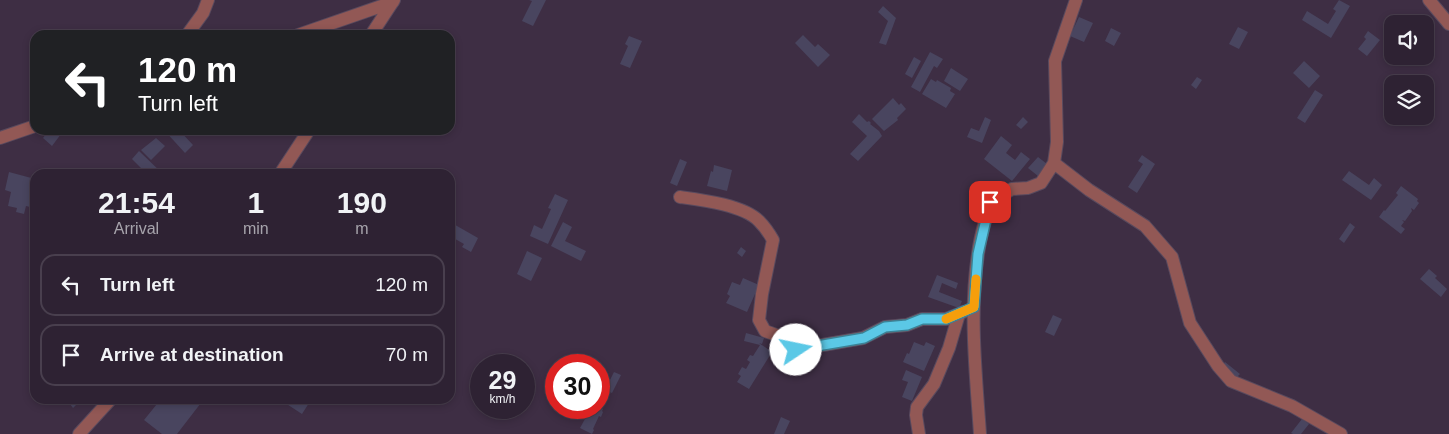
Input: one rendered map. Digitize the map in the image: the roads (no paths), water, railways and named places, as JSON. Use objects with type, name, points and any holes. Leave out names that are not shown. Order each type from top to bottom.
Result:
[{"type":"street","points":[[191,30],[203,13],[208,0]]},
{"type":"street","points":[[980,434],[974,307],[978,254],[990,202],[1012,189],[1028,188],[1042,183],[1054,163],[1058,142],[1055,62],[1076,0]]},
{"type":"street","points":[[1429,0],[1449,24]]},
{"type":"street","points":[[312,30],[393,1]]},
{"type":"street","points":[[374,30],[393,1]]},
{"type":"street","points":[[0,138],[30,128]]},
{"type":"street","points":[[283,169],[306,135]]},
{"type":"street","points":[[1054,163],[1090,190],[1145,226],[1172,257],[1190,323],[1218,366],[1231,381],[1292,406],[1341,434]]},
{"type":"street","points":[[680,197],[735,208],[758,220],[773,240],[762,294],[759,320],[765,331],[782,337],[796,350],[807,350],[817,346],[864,338],[885,327],[907,325],[922,319],[946,319],[974,307]]},
{"type":"street","points":[[919,434],[916,415],[917,407],[934,384],[949,348],[959,314]]},
{"type":"street","points":[[79,434],[106,404]]}]
